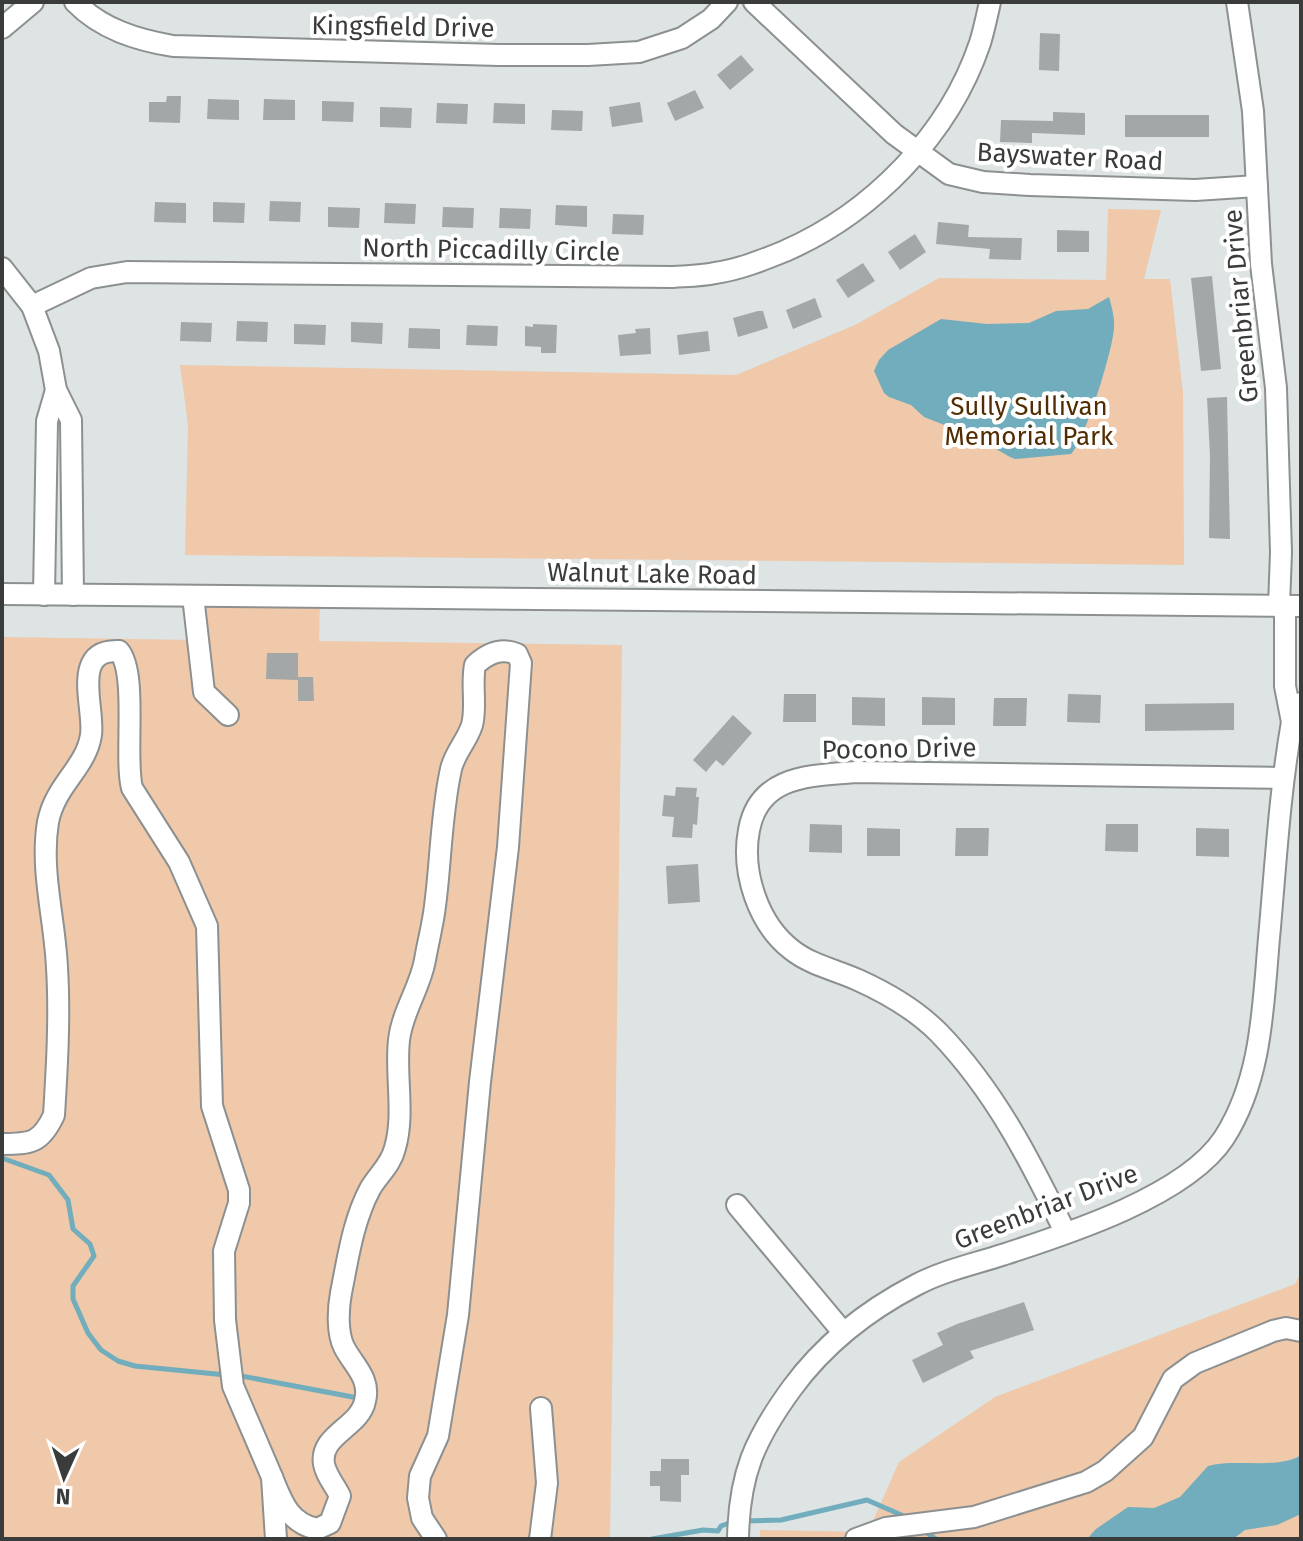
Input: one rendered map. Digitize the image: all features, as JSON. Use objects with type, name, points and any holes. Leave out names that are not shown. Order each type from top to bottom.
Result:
[{"type":"street","points":[[2,28],[33,2]]},
{"type":"street","name":"Kingsfield Drive","points":[[75,2],[111,28],[141,41],[173,46],[309,52],[588,55],[639,52],[682,38],[711,19],[727,2]]},
{"type":"street","name":"Bayswater Road","points":[[754,2],[894,134],[949,174],[983,182],[1195,190],[1257,186]]},
{"type":"street","name":"North Piccadilly Circle","points":[[32,306],[91,278],[127,272],[673,277],[718,273],[769,258],[815,238],[879,192],[918,152],[956,94],[979,45],[990,2]]},
{"type":"street","name":"Greenbriar Drive","points":[[1237,2],[1253,111],[1261,264],[1277,403],[1281,552],[1289,606],[1285,686],[1292,722]]},
{"type":"street","points":[[2,268],[32,306],[49,351],[56,390],[71,420],[73,595]]},
{"type":"street","points":[[44,595],[47,421],[56,390]]},
{"type":"street","points":[[46,483],[73,483]]},
{"type":"street","name":"Walnut Lake Road","points":[[2,594],[1289,606]]},
{"type":"street","points":[[193,596],[204,692],[228,715]]},
{"type":"street","points":[[2,1144],[34,1141],[42,1136],[54,1115],[57,968],[49,904],[48,821],[61,787],[87,751],[91,724],[88,670],[100,655],[119,651],[125,658],[132,788],[179,862],[207,926],[212,1106],[239,1190],[239,1203],[224,1251],[225,1320],[233,1386],[283,1504],[294,1520],[330,1531],[340,1496],[324,1466],[323,1453],[330,1441],[360,1414],[366,1389],[362,1373],[344,1347],[339,1320],[341,1296],[354,1227],[371,1187],[390,1163],[396,1147],[399,1039],[403,1018],[424,966],[435,907],[440,843],[451,769],[472,724],[475,665],[496,651],[517,654],[521,663],[508,847],[480,1082],[460,1299],[438,1436],[420,1476],[418,1498],[422,1518],[436,1539]]},
{"type":"street","name":"Greenbriar Drive","points":[[738,1539],[745,1473],[759,1439],[812,1360],[842,1331],[918,1284],[1065,1232],[1141,1201],[1193,1172],[1222,1141],[1243,1104],[1259,1045],[1283,778],[1292,722],[1301,703]]},
{"type":"street","name":"Pocono Drive","points":[[1065,1232],[1009,1122],[976,1074],[936,1031],[896,1000],[792,950],[766,922],[751,886],[748,869],[747,841],[752,817],[763,798],[783,782],[855,772],[1283,778]]},
{"type":"street","points":[[737,1205],[842,1331]]},
{"type":"street","points":[[856,1539],[886,1528],[974,1517],[1086,1482],[1105,1471],[1143,1437],[1173,1379],[1195,1363],[1273,1331],[1286,1328],[1301,1331]]},
{"type":"street","points":[[540,1539],[547,1483],[541,1408]]},
{"type":"street","points":[[272,1477],[276,1539]]},
{"type":"green space","name":"Sully Sullivan Memorial Park","points":[[1108,209],[1161,210],[1144,279],[1170,279],[1183,393],[1184,565],[185,555],[188,425],[180,365],[736,375],[855,325],[939,278],[1106,280]]},
{"type":"green space","points":[[198,598],[320,600],[319,641],[622,645],[610,1539],[2,1539],[2,637],[196,640]]},
{"type":"green space","points":[[1301,1273],[1301,1539],[760,1539],[760,1530],[868,1532],[899,1462],[995,1397],[1295,1284]]},
{"type":"water","points":[[1109,297],[1113,311],[1113,338],[1090,414],[1071,454],[1010,457],[975,437],[924,417],[911,405],[889,397],[874,371],[888,350],[941,319],[987,324],[1029,323],[1056,311],[1088,309]]},
{"type":"water","points":[[1301,1455],[1301,1514],[1277,1525],[1245,1530],[1233,1539],[1087,1539],[1128,1507],[1154,1508],[1180,1497],[1208,1466],[1281,1462]]},
{"type":"building","points":[[1040,33],[1060,34],[1059,71],[1039,70]]},
{"type":"building","points":[[741,55],[754,70],[730,90],[717,75]]},
{"type":"building","points":[[695,90],[704,108],[675,121],[667,103]]},
{"type":"building","points":[[167,96],[181,96],[180,123],[149,122],[149,102],[166,102]]},
{"type":"building","points":[[208,99],[239,100],[239,120],[207,119]]},
{"type":"building","points":[[264,99],[295,100],[295,120],[263,120]]},
{"type":"building","points":[[322,101],[354,102],[353,122],[322,121]]},
{"type":"building","points":[[640,102],[643,122],[612,127],[609,107]]},
{"type":"building","points":[[437,103],[468,104],[467,124],[436,123]]},
{"type":"building","points":[[494,103],[525,104],[525,124],[493,123]]},
{"type":"building","points":[[380,107],[412,108],[411,128],[380,127]]},
{"type":"building","points":[[552,110],[583,111],[582,131],[551,130]]},
{"type":"building","points":[[1053,112],[1085,113],[1085,135],[1032,133],[1032,143],[1000,142],[1001,120],[1053,121]]},
{"type":"building","points":[[1125,115],[1209,115],[1209,137],[1125,137]]},
{"type":"building","points":[[270,201],[301,202],[300,222],[269,221]]},
{"type":"building","points":[[155,202],[186,203],[186,223],[154,222]]},
{"type":"building","points":[[213,202],[245,203],[244,223],[213,222]]},
{"type":"building","points":[[385,203],[416,204],[415,224],[384,223]]},
{"type":"building","points":[[556,205],[587,206],[587,227],[555,225]]},
{"type":"building","points":[[328,207],[360,208],[359,228],[328,227]]},
{"type":"building","points":[[443,207],[474,208],[473,228],[442,227]]},
{"type":"building","points":[[500,208],[531,209],[530,229],[499,228]]},
{"type":"building","points":[[613,214],[644,215],[643,235],[612,234]]},
{"type":"building","points":[[938,222],[969,225],[968,237],[1022,238],[1021,260],[989,259],[990,249],[936,244]]},
{"type":"building","points":[[1057,230],[1089,231],[1089,252],[1057,252]]},
{"type":"building","points":[[915,234],[926,252],[900,270],[888,252]]},
{"type":"building","points":[[863,263],[875,281],[848,298],[836,280]]},
{"type":"building","points":[[1212,276],[1221,369],[1201,371],[1191,278]]},
{"type":"building","points":[[815,298],[822,317],[793,329],[786,310]]},
{"type":"building","points":[[763,311],[768,328],[738,337],[733,318]]},
{"type":"building","points":[[237,321],[268,322],[267,342],[236,341]]},
{"type":"building","points":[[181,322],[212,323],[211,342],[180,341]]},
{"type":"building","points":[[351,322],[383,323],[382,344],[351,342]]},
{"type":"building","points":[[294,324],[326,325],[325,345],[294,344]]},
{"type":"building","points":[[533,324],[557,325],[556,353],[541,353],[541,347],[525,346],[525,326],[533,327]]},
{"type":"building","points":[[467,325],[498,326],[497,346],[466,345]]},
{"type":"building","points":[[409,328],[440,329],[440,349],[408,348]]},
{"type":"building","points":[[650,328],[651,354],[620,356],[618,335]]},
{"type":"building","points":[[708,331],[710,351],[679,355],[677,335]]},
{"type":"building","points":[[1227,397],[1230,539],[1209,538],[1207,398]]},
{"type":"building","points":[[267,653],[298,653],[298,680],[266,679]]},
{"type":"building","points":[[298,677],[313,677],[314,701],[298,701]]},
{"type":"building","points":[[784,694],[816,694],[816,722],[783,722]]},
{"type":"building","points":[[1068,694],[1101,695],[1100,723],[1067,722]]},
{"type":"building","points":[[852,697],[885,698],[885,726],[852,725]]},
{"type":"building","points":[[922,697],[955,698],[955,725],[922,725]]},
{"type":"building","points":[[994,698],[1027,698],[1026,726],[993,726]]},
{"type":"building","points":[[1234,703],[1234,730],[1145,731],[1145,704]]},
{"type":"building","points":[[733,715],[752,733],[723,766],[716,760],[706,772],[693,760]]},
{"type":"building","points":[[676,787],[697,788],[697,825],[693,824],[692,838],[672,837],[674,817],[662,816],[664,795],[675,796]]},
{"type":"building","points":[[810,824],[842,825],[842,853],[809,852]]},
{"type":"building","points":[[1106,824],[1138,824],[1138,852],[1105,851]]},
{"type":"building","points":[[867,828],[900,829],[900,856],[867,856]]},
{"type":"building","points":[[956,828],[989,828],[988,856],[955,856]]},
{"type":"building","points":[[1196,828],[1229,829],[1229,857],[1196,856]]},
{"type":"building","points":[[698,864],[700,902],[668,904],[666,866]]},
{"type":"building","points":[[1024,1302],[1034,1330],[970,1351],[974,1358],[923,1383],[912,1360],[943,1345],[937,1333]]},
{"type":"building","points":[[661,1459],[689,1459],[689,1475],[681,1475],[681,1502],[660,1501],[660,1486],[650,1486],[650,1471],[661,1471]]},
{"type":"waterway","points":[[2,1158],[49,1175],[68,1200],[73,1229],[90,1244],[94,1256],[73,1286],[73,1299],[88,1333],[101,1350],[118,1361],[135,1366],[226,1375]]},
{"type":"waterway","points":[[236,1375],[358,1398]]},
{"type":"waterway","points":[[742,1521],[781,1520],[867,1500],[906,1517]]},
{"type":"waterway","points":[[652,1539],[703,1530],[718,1531],[721,1526],[732,1522]]},
{"type":"waterway","points":[[924,1531],[936,1539]]}]
